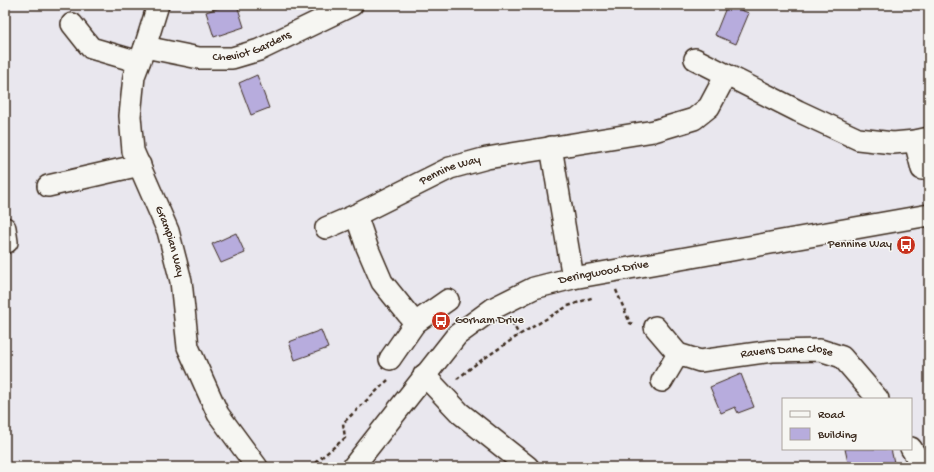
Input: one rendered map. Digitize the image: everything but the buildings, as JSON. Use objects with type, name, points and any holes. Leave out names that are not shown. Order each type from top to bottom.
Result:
[{"type":"street","name":"Grampian Way","points":[[158,5],[134,76],[130,116],[133,151],[168,231],[181,281],[188,347],[218,414],[257,467]]},
{"type":"street","name":"Cheviot Gardens","points":[[72,24],[91,48],[142,54],[199,58],[232,58],[259,50],[352,5]]},
{"type":"street","points":[[695,59],[798,111],[858,139],[893,143],[922,140],[922,169]]},
{"type":"street","name":"Pennine Way","points":[[326,228],[356,215],[450,168],[487,158],[654,131],[694,119],[709,107],[726,75]]},
{"type":"street","points":[[551,148],[573,278]]},
{"type":"street","points":[[48,186],[140,165]]},
{"type":"street","points":[[356,215],[367,247],[382,282],[415,323]]},
{"type":"street","name":"Deringwood Drive","points":[[353,467],[457,334],[494,308],[534,288],[573,278],[929,215]]},
{"type":"street","points":[[390,359],[415,323],[448,300]]},
{"type":"street","points":[[655,327],[678,354],[662,381]]},
{"type":"street","name":"Ravens Dane Close","points":[[678,354],[700,361],[772,351],[820,350],[842,357],[877,398]]},
{"type":"street","points":[[424,375],[460,413],[528,467]]},
{"type":"street","points":[[912,450],[923,467]]},
{"type":"path","points":[[609,292],[621,288]]},
{"type":"path","points":[[616,290],[620,300]]},
{"type":"path","points":[[442,393],[476,364],[518,335],[568,306],[595,297]]},
{"type":"path","points":[[310,467],[345,438],[343,423],[394,374],[390,359]]},
{"type":"place","name":"Pennine Way","points":[[906,245]]},
{"type":"place","name":"Gorham Drive","points":[[441,321]]}]
